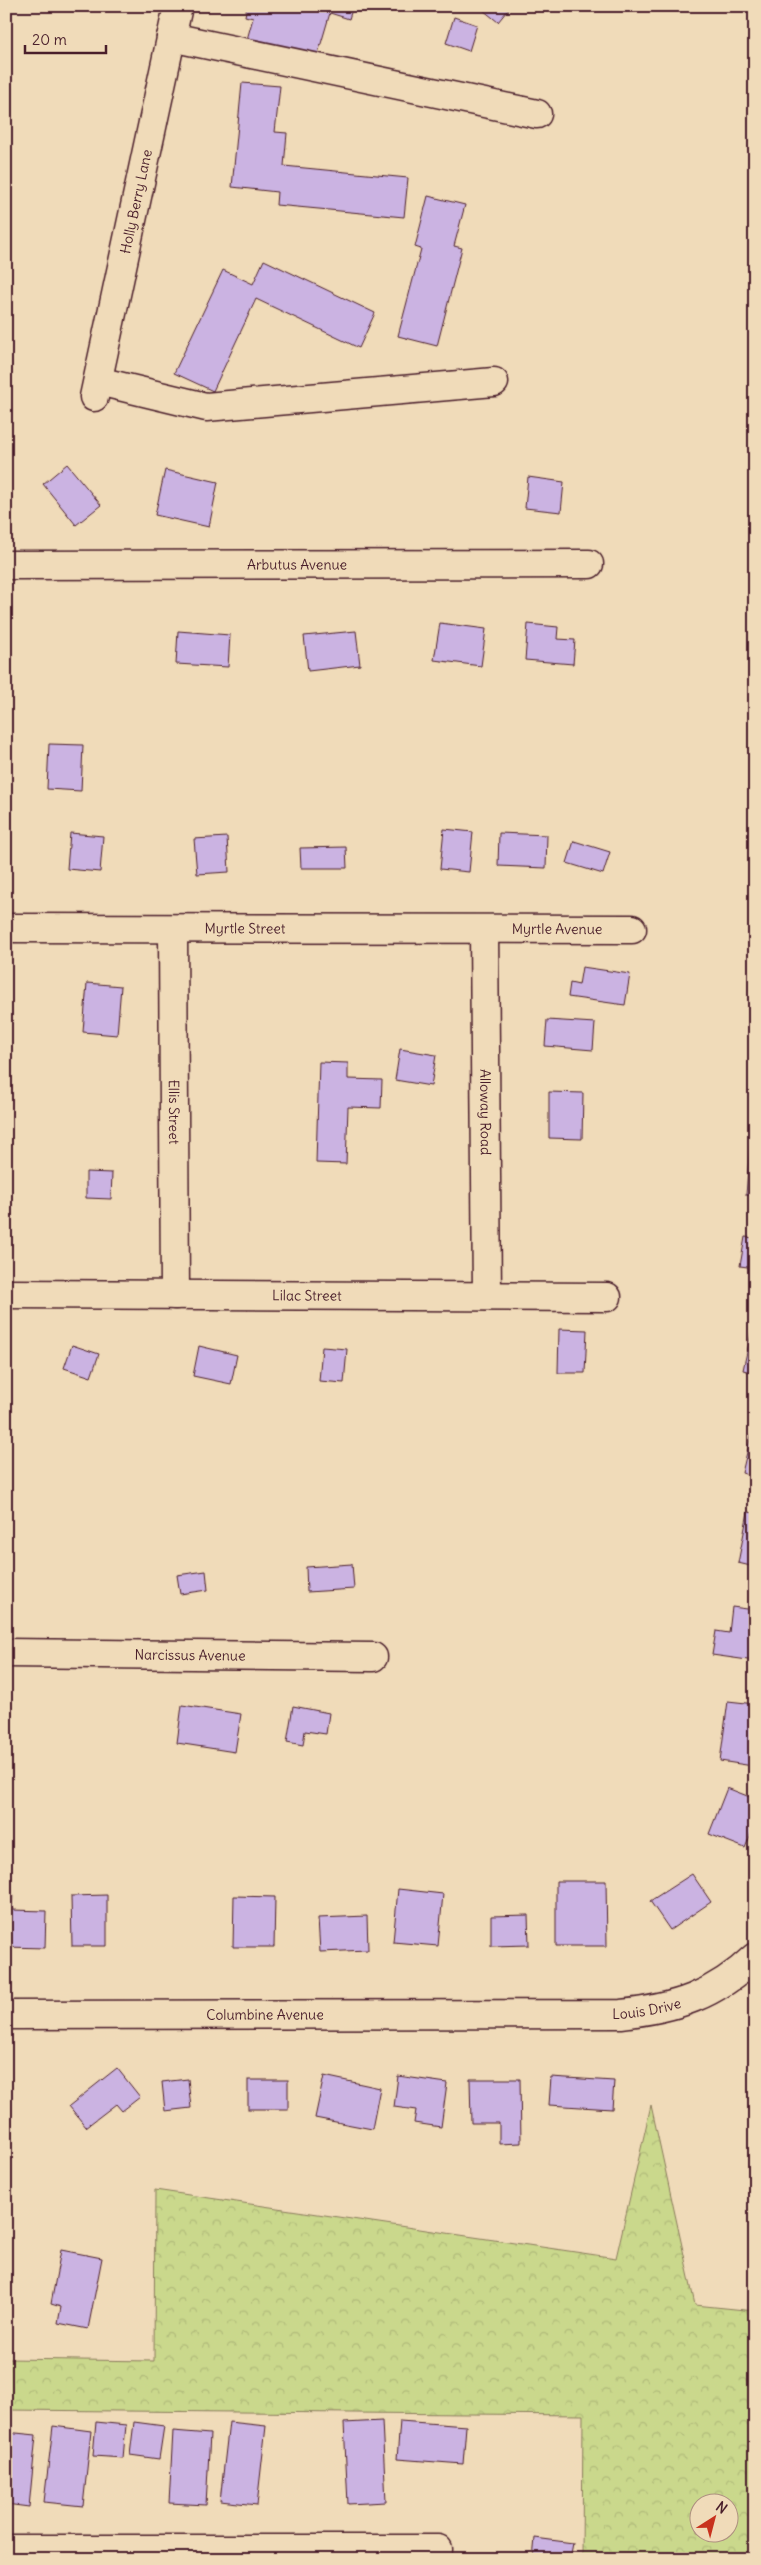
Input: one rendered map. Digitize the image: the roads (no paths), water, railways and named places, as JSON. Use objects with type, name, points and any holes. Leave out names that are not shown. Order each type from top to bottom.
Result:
[{"type":"street","name":"Holly Berry Lane","points":[[178,6],[96,389],[206,407],[494,382]]},
{"type":"street","points":[[171,37],[537,114]]},
{"type":"street","name":"Arbutus Avenue","points":[[6,565],[589,564]]},
{"type":"street","name":"Myrtle Street","points":[[6,928],[484,930]]},
{"type":"street","name":"Myrtle Avenue","points":[[484,930],[632,929]]},
{"type":"street","name":"Ellis Street","points":[[173,930],[176,1295]]},
{"type":"street","name":"Alloway Road","points":[[484,930],[487,1296]]},
{"type":"street","name":"Lilac Street","points":[[6,1294],[607,1297]]},
{"type":"street","name":"Narcissus Avenue","points":[[6,1653],[373,1657]]},
{"type":"street","name":"Louis Drive","points":[[524,2014],[622,2014],[660,2010],[708,1993],[755,1957]]},
{"type":"street","name":"Columbine Avenue","points":[[6,2015],[524,2014]]},
{"type":"street","points":[[6,2550],[150,2554],[437,2554]]}]
